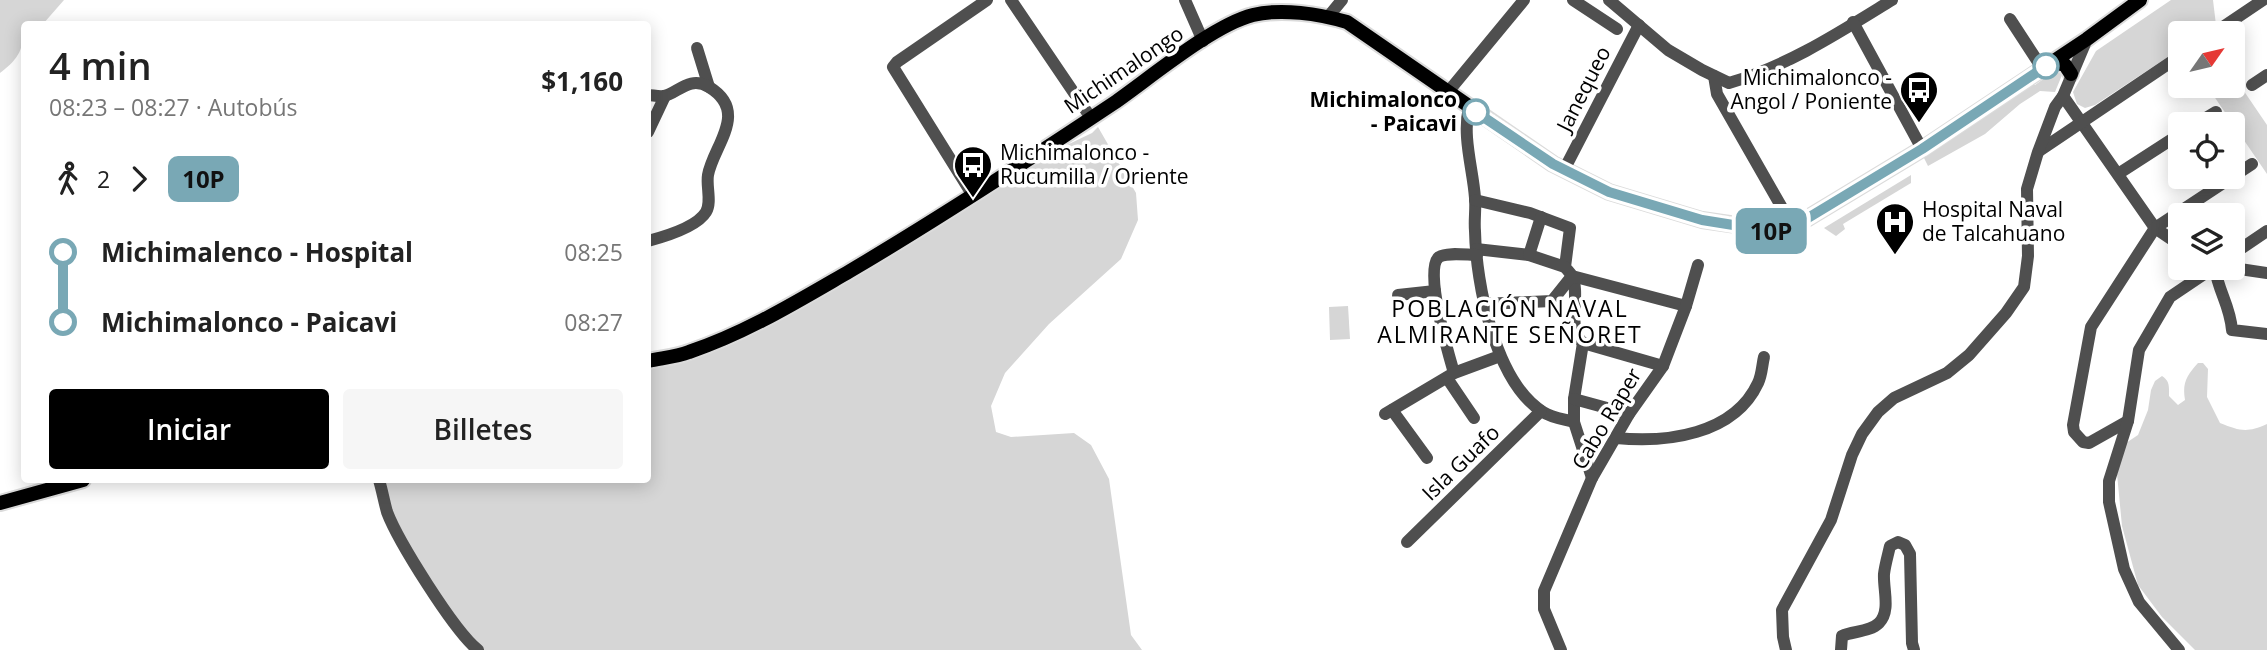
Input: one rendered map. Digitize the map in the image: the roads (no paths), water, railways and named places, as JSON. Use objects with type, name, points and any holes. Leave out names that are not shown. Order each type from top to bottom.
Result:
[{"type":"main road","name":"Michimalongo","points":[[651,360],[688,353],[792,305],[906,239],[1203,41],[1254,15],[1293,13],[1347,22],[1564,170],[1609,192],[1702,220],[1777,232],[1793,227],[1922,149],[2087,39],[2140,0]]},
{"type":"main road","points":[[2047,65],[2065,65],[2071,74]]},
{"type":"main road","points":[[0,503],[72,483]]},
{"type":"street","points":[[972,194],[893,68],[897,62],[987,0]]},
{"type":"street","points":[[1011,0],[1091,118]]},
{"type":"street","points":[[1185,0],[1203,41]]},
{"type":"street","points":[[1328,17],[1342,0]]},
{"type":"street","points":[[1448,92],[1524,0]]},
{"type":"street","points":[[1573,0],[1617,29]]},
{"type":"street","points":[[1609,0],[1668,50],[1729,83],[1791,60],[1892,0]]},
{"type":"street","points":[[2232,21],[2263,0]]},
{"type":"street","points":[[2010,19],[2047,65]]},
{"type":"street","points":[[1853,22],[1922,149]]},
{"type":"street","name":"Janequeo","points":[[1564,170],[1639,26]]},
{"type":"street","points":[[1786,650],[1782,610],[1831,520],[1852,455],[1862,434],[1878,412],[1894,398],[1957,366],[2006,313],[2024,287],[2028,256],[2027,189],[2055,107],[2063,96],[2087,39]]},
{"type":"street","points":[[697,48],[713,91]]},
{"type":"street","points":[[2038,152],[2168,64]]},
{"type":"street","points":[[2252,85],[2267,75]]},
{"type":"street","points":[[1714,76],[1717,94],[1793,227]]},
{"type":"street","points":[[651,126],[665,96],[689,84],[701,84],[724,102],[728,123],[708,176],[706,212],[676,232],[651,239]]},
{"type":"street","points":[[651,95],[665,96]]},
{"type":"street","points":[[2063,96],[2155,228],[2168,236]]},
{"type":"street","points":[[1469,107],[1468,138],[1475,200],[1476,252],[1483,304],[1500,356],[1519,388],[1541,411],[1574,422]]},
{"type":"street","points":[[2118,174],[2168,142]]},
{"type":"street","points":[[2129,421],[2089,443],[2078,438],[2073,425],[2091,327],[2155,228],[2252,164]]},
{"type":"street","points":[[1475,200],[1541,217],[1570,228],[1568,272],[1576,306],[1576,333],[1583,343],[1663,366]]},
{"type":"street","points":[[1530,255],[1541,217]]},
{"type":"street","points":[[2245,246],[2267,231]]},
{"type":"street","points":[[1474,418],[1450,376],[1435,291],[1436,259],[1441,255],[1476,252],[1530,255],[1568,272],[1686,306]]},
{"type":"street","name":"Cabo Raper","points":[[1561,650],[1544,609],[1544,591],[1592,478],[1629,414],[1663,366],[1698,265]]},
{"type":"street","points":[[2245,269],[2267,272]]},
{"type":"street","points":[[1483,304],[1552,301],[1568,272]]},
{"type":"street","points":[[2179,650],[2139,602],[2124,569],[2109,502],[2109,481],[2129,421],[2139,351],[2170,297],[2196,280]]},
{"type":"street","points":[[2217,280],[2230,311],[2232,330],[2267,334]]},
{"type":"street","points":[[1398,295],[1435,291]]},
{"type":"street","points":[[1583,343],[1574,399],[1574,422],[1592,478]]},
{"type":"street","points":[[1427,458],[1389,412],[1450,376],[1500,356]]},
{"type":"street","points":[[1616,438],[1661,440],[1723,422],[1748,398],[1758,383],[1764,356]]},
{"type":"street","points":[[1574,399],[1629,414]]},
{"type":"street","name":"Isla Guafo","points":[[1407,542],[1541,411]]},
{"type":"street","points":[[380,483],[388,512],[400,537],[441,603],[478,650]]},
{"type":"street","points":[[1841,650],[1842,636],[1879,623],[1885,613],[1884,573],[1890,546],[1898,542],[1905,545],[1910,554],[1914,650]]},
{"type":"place","name":"Michimalonco - Paicavi","points":[[1476,112]]},
{"type":"place","name":"Michimalonco - Angol / Poniente","points":[[1919,124]]},
{"type":"place","name":"Michimalonco - Rucumilla / Oriente","points":[[973,199]]},
{"type":"place","name":"Hospital Naval de Talcahuano","points":[[1895,256]]},
{"type":"district","name":"POBLACIÓN NAVAL ALMIRANTE SEÑORET","points":[[1510,322]]}]
